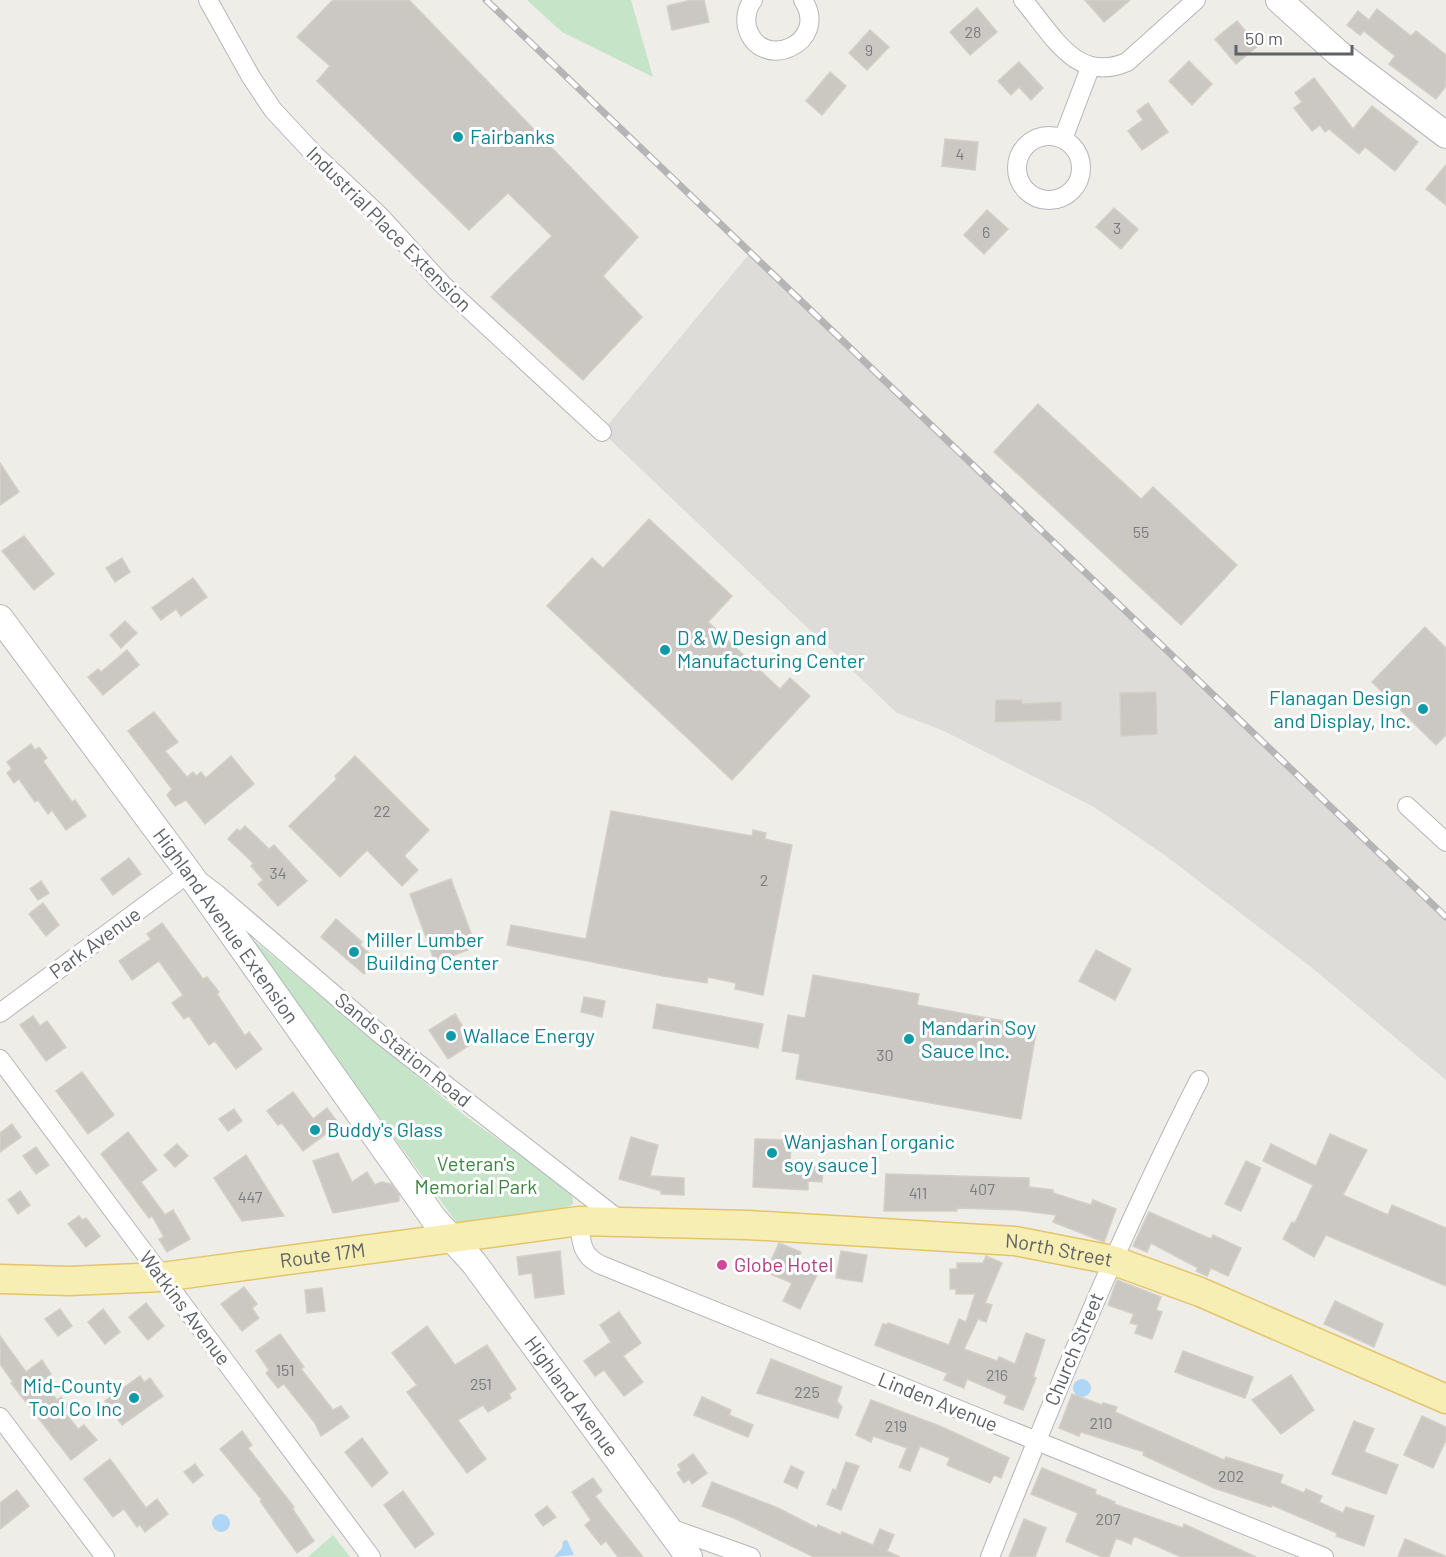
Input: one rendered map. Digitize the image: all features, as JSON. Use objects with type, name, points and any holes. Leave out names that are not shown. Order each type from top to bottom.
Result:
[{"type":"main road","name":"Route 17M","points":[[0,1279],[92,1281],[162,1277],[579,1221],[632,1221]]},
{"type":"main road","name":"North Street","points":[[632,1221],[1015,1241],[1112,1260],[1200,1292],[1446,1399]]},
{"type":"street","name":"Industrial Place Extension","points":[[208,0],[251,77],[273,110],[314,154],[380,216],[441,284],[602,432]]},
{"type":"street","points":[[753,0],[747,12],[749,32],[762,47],[782,51],[800,42],[806,34],[809,12],[803,0]]},
{"type":"street","points":[[1023,0],[1068,52],[1078,62],[1090,68],[1114,68],[1127,62],[1196,0]]},
{"type":"street","points":[[1279,0],[1338,53],[1446,135]]},
{"type":"street","points":[[1063,139],[1090,68]]},
{"type":"street","name":"Highland Avenue Extension","points":[[0,618],[189,873],[434,1219],[452,1237]]},
{"type":"street","points":[[1407,806],[1446,842]]},
{"type":"street","name":"Park Avenue","points":[[0,1013],[189,873]]},
{"type":"street","name":"Sands Station Road","points":[[189,873],[217,894],[380,1034],[632,1221]]},
{"type":"street","name":"Watkins Avenue","points":[[0,1059],[371,1557]]},
{"type":"street","name":"Church Street","points":[[990,1557],[1112,1260],[1199,1080]]},
{"type":"street","name":"Linden Avenue","points":[[579,1221],[582,1247],[590,1260],[1324,1557]]},
{"type":"street","name":"Highland Avenue","points":[[452,1237],[474,1263],[686,1556]]},
{"type":"street","points":[[0,1418],[105,1557]]},
{"type":"street","points":[[667,1527],[751,1557]]},
{"type":"shaded area","points":[[750,253],[1446,916],[1446,1080],[1311,967],[1166,856],[1094,807],[944,731],[897,713],[602,432]]},
{"type":"green space","points":[[527,0],[631,0],[653,77],[562,32]]},
{"type":"green space","name":"Veteran's Memorial Park","points":[[233,923],[465,1116],[564,1186],[573,1198],[573,1204],[564,1209],[457,1223],[276,977]]},
{"type":"green space","points":[[333,1535],[350,1557],[308,1557]]},
{"type":"water","points":[[1082,1379],[1088,1382],[1091,1388],[1088,1394],[1082,1397],[1076,1394],[1073,1388],[1076,1382]]},
{"type":"water","points":[[221,1514],[227,1517],[230,1523],[227,1529],[221,1532],[215,1529],[212,1523],[215,1517]]},
{"type":"water","points":[[567,1540],[574,1555],[554,1557],[562,1548],[563,1541]]},
{"type":"building","name":"Fairbanks","points":[[333,0],[409,0],[638,237],[603,276],[642,317],[583,380],[491,297],[552,236],[508,193],[469,230],[317,81],[330,66],[297,37]]},
{"type":"building","points":[[691,0],[704,0],[709,22],[672,30],[667,6]]},
{"type":"building","points":[[1085,0],[1130,0],[1104,22]]},
{"type":"building","points":[[977,8],[997,32],[970,55],[950,32]]},
{"type":"building","points":[[1377,9],[1411,36],[1416,31],[1446,55],[1446,86],[1436,99],[1389,64],[1395,56],[1364,31],[1360,35],[1347,25],[1358,11],[1369,20]]},
{"type":"building","points":[[1237,21],[1258,46],[1236,64],[1215,39]]},
{"type":"building","points":[[870,30],[889,47],[867,70],[849,53]]},
{"type":"building","points":[[1189,61],[1212,84],[1192,105],[1169,81]]},
{"type":"building","points":[[1019,62],[1043,88],[1031,100],[1019,87],[1011,95],[998,81]]},
{"type":"building","points":[[830,72],[846,86],[822,115],[806,101]]},
{"type":"building","points":[[1314,78],[1353,129],[1372,106],[1418,142],[1395,171],[1365,147],[1359,154],[1329,129],[1325,132],[1320,125],[1312,131],[1294,108],[1302,102],[1295,93]]},
{"type":"building","points":[[1148,103],[1168,132],[1142,150],[1128,131],[1143,120],[1137,111]]},
{"type":"building","points":[[945,139],[978,142],[975,170],[942,166]]},
{"type":"building","points":[[1446,165],[1446,205],[1426,189]]},
{"type":"building","points":[[1114,208],[1138,229],[1121,249],[1096,227]]},
{"type":"building","points":[[987,210],[1008,229],[984,254],[964,235]]},
{"type":"building","points":[[1038,404],[1141,499],[1153,487],[1237,565],[1181,625],[994,452]]},
{"type":"building","points":[[0,463],[19,492],[0,505]]},
{"type":"building","name":"D & W Design and Manufacturing Center","points":[[649,519],[732,596],[708,622],[780,689],[790,678],[810,696],[732,780],[547,606],[592,558],[603,568]]},
{"type":"building","points":[[24,536],[54,574],[34,590],[2,551]]},
{"type":"building","points":[[122,558],[130,572],[115,582],[106,568]]},
{"type":"building","points":[[193,578],[207,597],[181,616],[176,609],[161,620],[152,608]]},
{"type":"building","points":[[125,621],[137,633],[121,648],[110,635]]},
{"type":"building","name":"Flanagan Design and Display, Inc.","points":[[1425,627],[1446,648],[1446,735],[1436,745],[1372,682]]},
{"type":"building","points":[[127,650],[139,665],[103,695],[88,677],[98,669],[101,672]]},
{"type":"building","points":[[1156,692],[1157,734],[1121,736],[1120,693]]},
{"type":"building","points":[[996,700],[1022,700],[1022,704],[1061,702],[1061,720],[995,722]]},
{"type":"building","points":[[154,712],[178,742],[165,751],[187,777],[193,772],[196,776],[201,772],[206,778],[231,756],[254,784],[205,824],[186,800],[175,806],[167,795],[172,789],[128,731]]},
{"type":"building","points":[[31,744],[35,750],[39,747],[47,758],[43,761],[72,802],[75,800],[86,816],[66,830],[52,810],[48,814],[38,800],[35,802],[19,779],[14,783],[7,773],[12,769],[7,762]]},
{"type":"building","points":[[355,756],[429,830],[404,856],[418,870],[402,886],[367,850],[340,877],[289,826],[337,779],[335,776]]},
{"type":"building","points":[[611,811],[752,836],[753,830],[766,833],[765,839],[792,845],[763,995],[735,989],[736,983],[708,977],[707,983],[663,976],[507,945],[511,925],[586,939]]},
{"type":"building","points":[[245,826],[269,849],[274,845],[307,881],[278,906],[258,884],[263,880],[251,866],[253,863],[228,839],[237,829],[240,831]]},
{"type":"building","points":[[129,858],[141,874],[113,895],[101,879]]},
{"type":"building","name":"Miller Lumber Building Center","points":[[451,879],[476,947],[435,962],[410,894]]},
{"type":"building","points":[[41,881],[49,893],[38,900],[30,889]]},
{"type":"building","points":[[43,903],[59,925],[46,936],[29,914]]},
{"type":"building","name":"Miller Lumber Building Center","points":[[336,919],[362,942],[360,945],[377,960],[364,974],[321,937]]},
{"type":"building","points":[[162,923],[203,979],[207,977],[219,992],[217,994],[245,1036],[249,1032],[262,1049],[236,1069],[215,1041],[209,1045],[189,1016],[184,1019],[172,1003],[183,995],[159,961],[132,980],[119,961],[151,939],[147,934]]},
{"type":"building","points":[[1096,950],[1131,969],[1115,1000],[1079,981]]},
{"type":"building","name":"Mandarin Soy Sauce Inc.","points":[[813,975],[919,994],[917,1005],[1037,1027],[1021,1119],[796,1079],[800,1054],[782,1051],[788,1015],[805,1018]]},
{"type":"building","points":[[584,997],[605,1001],[602,1017],[581,1012]]},
{"type":"building","points":[[657,1004],[763,1024],[758,1048],[653,1028]]},
{"type":"building","name":"Wallace Energy","points":[[455,1014],[473,1043],[448,1059],[429,1030]]},
{"type":"building","points":[[33,1016],[40,1026],[47,1021],[66,1047],[46,1061],[20,1025]]},
{"type":"building","points":[[82,1072],[114,1115],[88,1134],[56,1091]]},
{"type":"building","points":[[293,1092],[313,1119],[327,1108],[339,1124],[303,1151],[282,1123],[278,1125],[267,1111]]},
{"type":"building","points":[[234,1109],[242,1121],[228,1131],[219,1119]]},
{"type":"building","points":[[12,1124],[21,1137],[0,1152],[0,1133]]},
{"type":"building","points":[[128,1132],[157,1170],[141,1182],[165,1215],[173,1210],[190,1239],[167,1252],[159,1239],[164,1237],[152,1216],[149,1218],[101,1154]]},
{"type":"building","points":[[1330,1134],[1367,1150],[1343,1195],[1388,1215],[1392,1205],[1446,1228],[1446,1286],[1326,1235],[1314,1257],[1283,1239],[1292,1222],[1295,1223],[1313,1185],[1263,1161],[1271,1144],[1316,1166]]},
{"type":"building","points":[[631,1137],[658,1145],[650,1176],[684,1178],[684,1195],[661,1194],[661,1191],[619,1179]]},
{"type":"building","name":"Wanjashan [organic soy sauce]","points":[[755,1139],[791,1140],[790,1165],[823,1167],[822,1182],[808,1181],[808,1190],[753,1187]]},
{"type":"building","points":[[177,1144],[188,1156],[175,1167],[164,1155]]},
{"type":"building","points":[[36,1147],[49,1165],[36,1174],[23,1156]]},
{"type":"building","points":[[338,1153],[352,1182],[367,1172],[375,1185],[381,1182],[391,1184],[399,1195],[399,1201],[333,1213],[313,1161]]},
{"type":"building","points":[[246,1155],[284,1216],[242,1221],[214,1178]]},
{"type":"building","points":[[1246,1161],[1261,1168],[1241,1211],[1225,1204]]},
{"type":"building","points":[[886,1174],[1029,1178],[1029,1187],[1053,1190],[1053,1193],[1091,1205],[1093,1200],[1116,1209],[1104,1242],[1053,1222],[1056,1215],[1017,1210],[957,1208],[957,1211],[884,1211]]},
{"type":"building","points":[[20,1191],[30,1205],[18,1214],[8,1200]]},
{"type":"building","points":[[1149,1212],[1211,1239],[1213,1235],[1241,1248],[1228,1276],[1211,1268],[1207,1276],[1196,1271],[1198,1268],[1151,1243],[1147,1252],[1133,1246]]},
{"type":"building","points":[[79,1216],[82,1220],[86,1218],[100,1236],[86,1247],[68,1224]]},
{"type":"building","points":[[779,1243],[801,1252],[796,1264],[817,1275],[800,1309],[783,1301],[792,1283],[766,1272]]},
{"type":"building","points":[[560,1251],[564,1294],[535,1298],[532,1273],[519,1275],[517,1257]]},
{"type":"building","points":[[841,1251],[867,1255],[862,1282],[836,1278]]},
{"type":"building","points":[[986,1256],[1002,1263],[985,1303],[992,1305],[986,1322],[978,1319],[964,1349],[997,1361],[999,1357],[1015,1364],[1026,1333],[1045,1340],[1033,1377],[1036,1378],[1023,1410],[1004,1403],[1007,1396],[967,1379],[964,1388],[944,1380],[947,1373],[875,1345],[883,1324],[888,1323],[949,1345],[959,1319],[966,1322],[975,1294],[956,1294],[956,1289],[950,1289],[950,1269],[957,1269],[957,1263],[983,1263]]},
{"type":"building","points":[[1117,1280],[1161,1297],[1156,1310],[1162,1312],[1152,1339],[1135,1333],[1138,1325],[1130,1323],[1134,1314],[1108,1305]]},
{"type":"building","points":[[244,1287],[257,1304],[252,1308],[259,1318],[242,1331],[221,1304]]},
{"type":"building","points":[[322,1288],[325,1311],[307,1313],[305,1290]]},
{"type":"building","points":[[1335,1301],[1383,1324],[1374,1347],[1324,1324]]},
{"type":"building","points":[[146,1303],[164,1326],[148,1340],[129,1317]]},
{"type":"building","points":[[60,1309],[72,1326],[58,1336],[45,1319]]},
{"type":"building","points":[[103,1309],[120,1332],[105,1344],[88,1322]]},
{"type":"building","points":[[619,1312],[641,1343],[623,1356],[643,1382],[624,1396],[604,1370],[595,1376],[584,1361],[611,1342],[600,1325]]},
{"type":"building","points":[[427,1326],[455,1365],[487,1345],[516,1389],[509,1394],[511,1398],[488,1412],[483,1405],[458,1420],[486,1459],[467,1473],[407,1392],[417,1385],[392,1353]]},
{"type":"building","points":[[280,1334],[304,1367],[301,1369],[333,1410],[341,1406],[349,1417],[321,1436],[315,1423],[284,1384],[278,1388],[266,1373],[269,1370],[256,1351]]},
{"type":"building","points":[[0,1336],[26,1372],[42,1360],[51,1374],[42,1381],[57,1400],[61,1397],[69,1407],[64,1411],[78,1429],[84,1425],[97,1440],[71,1460],[11,1383],[13,1382],[0,1364]]},
{"type":"building","points":[[1183,1351],[1253,1377],[1245,1398],[1175,1372]]},
{"type":"building","points":[[771,1359],[842,1387],[837,1401],[842,1407],[838,1418],[757,1393]]},
{"type":"building","points":[[1291,1375],[1314,1410],[1281,1434],[1252,1400]]},
{"type":"building","name":"Mid-County Tool Co Inc","points":[[140,1376],[144,1382],[150,1378],[163,1396],[122,1425],[105,1401]]},
{"type":"building","points":[[1072,1394],[1102,1405],[1103,1403],[1117,1407],[1115,1412],[1224,1460],[1226,1457],[1283,1475],[1280,1483],[1304,1493],[1306,1489],[1322,1496],[1319,1502],[1343,1513],[1346,1507],[1374,1516],[1364,1546],[1336,1536],[1337,1533],[1272,1505],[1271,1507],[1214,1488],[1143,1455],[1144,1452],[1081,1432],[1079,1436],[1059,1428]]},
{"type":"building","points":[[702,1397],[731,1410],[729,1415],[753,1425],[748,1437],[694,1415]]},
{"type":"building","points":[[871,1400],[942,1427],[1009,1458],[1001,1478],[994,1475],[990,1483],[947,1465],[950,1458],[920,1446],[910,1471],[899,1467],[907,1448],[873,1436],[871,1442],[856,1435]]},
{"type":"building","points":[[1422,1416],[1446,1427],[1446,1440],[1433,1468],[1404,1455]]},
{"type":"building","points":[[1354,1421],[1374,1429],[1364,1452],[1398,1465],[1386,1494],[1332,1474]]},
{"type":"building","points":[[242,1431],[252,1445],[248,1448],[294,1507],[292,1508],[314,1541],[297,1553],[260,1501],[262,1500],[220,1449]]},
{"type":"building","points":[[362,1438],[388,1473],[372,1487],[345,1452]]},
{"type":"building","points":[[693,1454],[707,1473],[692,1484],[689,1479],[684,1483],[677,1473],[681,1470],[678,1465]]},
{"type":"building","points":[[110,1459],[146,1508],[157,1499],[168,1514],[145,1532],[140,1525],[137,1527],[124,1509],[113,1517],[84,1479]]},
{"type":"building","points":[[846,1462],[859,1466],[841,1510],[827,1504],[833,1489],[836,1490]]},
{"type":"building","points":[[195,1464],[203,1475],[193,1483],[184,1472]]},
{"type":"building","points":[[791,1466],[804,1472],[797,1488],[784,1482]]},
{"type":"building","points":[[1042,1468],[1096,1490],[1095,1494],[1115,1502],[1114,1504],[1183,1528],[1184,1524],[1256,1557],[1181,1557],[1134,1536],[1131,1544],[1116,1538],[1109,1557],[1102,1557],[1066,1541],[1078,1513],[1031,1494]]},
{"type":"building","points":[[593,1478],[602,1491],[595,1496],[643,1557],[618,1557],[606,1541],[601,1545],[585,1525],[591,1520],[572,1492]]},
{"type":"building","points":[[712,1482],[778,1508],[817,1528],[818,1525],[841,1535],[842,1532],[873,1545],[880,1529],[894,1535],[887,1551],[900,1557],[814,1557],[734,1518],[702,1506]]},
{"type":"building","points":[[17,1490],[29,1506],[0,1529],[0,1503]]},
{"type":"building","points":[[403,1491],[434,1534],[415,1548],[384,1505]]},
{"type":"building","points":[[547,1506],[556,1517],[543,1526],[535,1515]]},
{"type":"building","points":[[1024,1519],[1046,1528],[1035,1557],[1009,1557]]},
{"type":"building","points":[[1405,1539],[1445,1556],[1445,1557],[1398,1557]]},
{"type":"railway","points":[[486,0],[1446,917]]},
{"type":"place","name":"Fairbanks","points":[[458,137]]},
{"type":"place","name":"D & W Design and Manufacturing Center","points":[[665,650]]},
{"type":"place","name":"Flanagan Design and Display, Inc.","points":[[1423,709]]},
{"type":"place","name":"Miller Lumber Building Center","points":[[354,952]]},
{"type":"place","name":"Wallace Energy","points":[[451,1036]]},
{"type":"place","name":"Mandarin Soy Sauce Inc.","points":[[909,1039]]},
{"type":"place","name":"Buddy's Glass","points":[[315,1130]]},
{"type":"place","name":"Wanjashan [organic soy sauce]","points":[[772,1153]]},
{"type":"place","name":"Globe Hotel","points":[[722,1265]]},
{"type":"place","name":"Mid-County Tool Co Inc","points":[[134,1398]]}]
